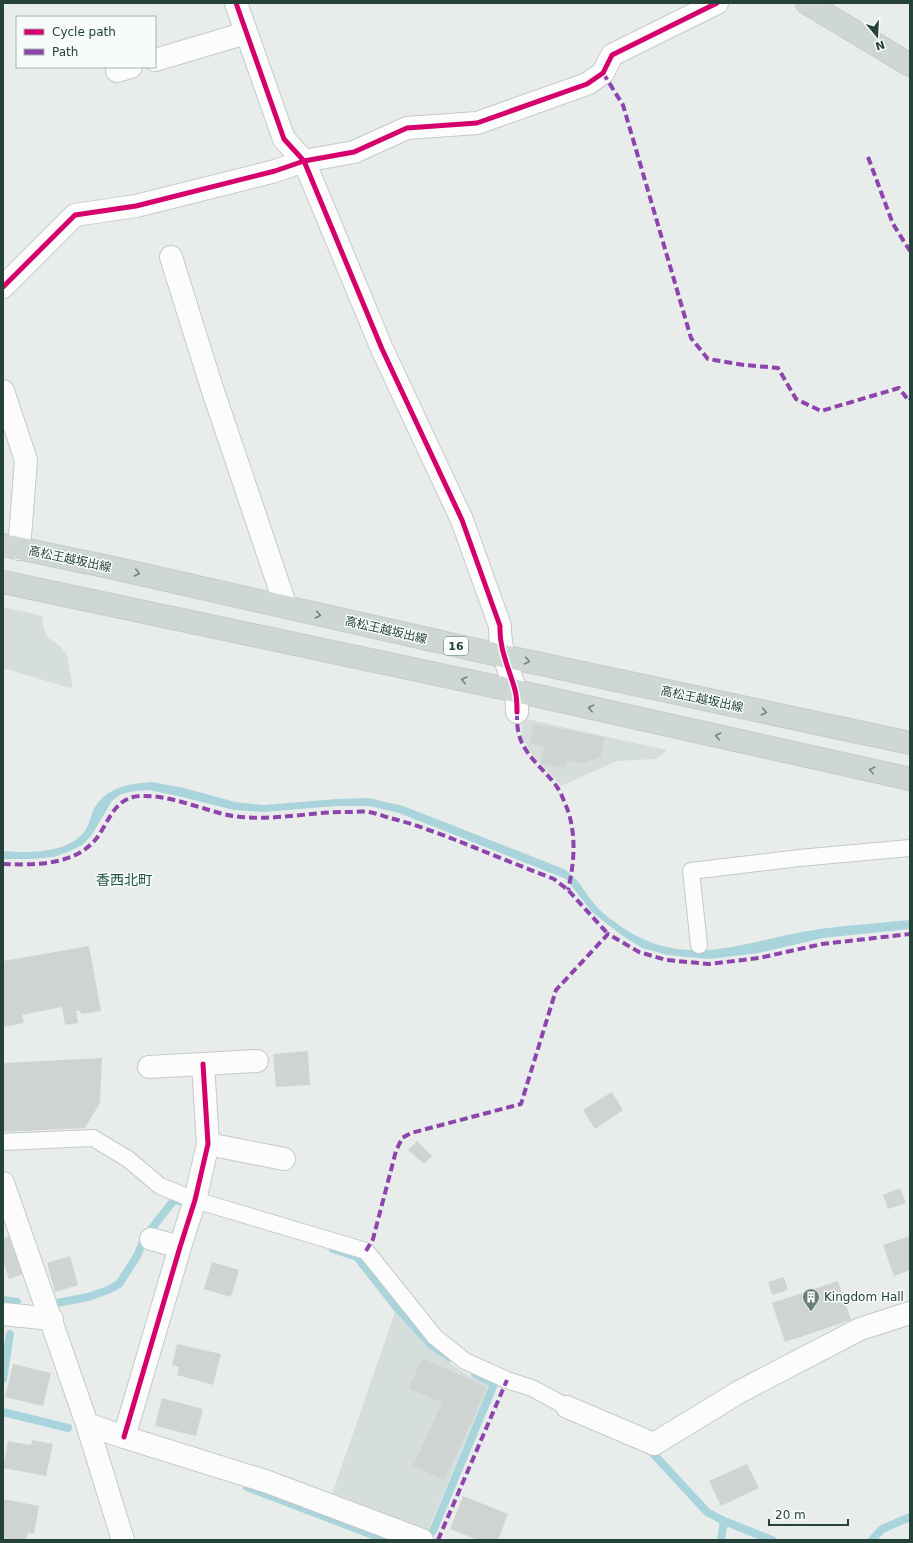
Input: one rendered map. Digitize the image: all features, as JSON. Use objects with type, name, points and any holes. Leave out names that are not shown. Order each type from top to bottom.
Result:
[{"type":"main road","points":[[808,3],[910,65]]},
{"type":"main road","name":"高松王越坂出線","points":[[11,547],[109,567],[503,656],[910,743]]},
{"type":"main road","points":[[3,582],[517,702],[910,779]]},
{"type":"street","points":[[236,3],[284,139],[304,161],[382,350],[462,520],[500,626],[499,634],[503,656],[517,702]]},
{"type":"street","points":[[3,287],[75,216],[136,206],[275,171],[304,161],[354,152],[407,128],[477,123],[587,84],[603,73],[612,54],[717,3]]},
{"type":"street","points":[[156,60],[246,33]]},
{"type":"street","points":[[171,257],[211,385],[286,607]]},
{"type":"street","points":[[3,391],[26,460],[11,547]]},
{"type":"street","points":[[149,1067],[257,1061]]},
{"type":"street","points":[[124,1437],[195,1200],[208,1144],[203,1064]]},
{"type":"street","points":[[208,1144],[284,1159]]},
{"type":"street","points":[[3,1183],[52,1319],[87,1424],[123,1540]]},
{"type":"street","points":[[151,1239],[180,1247]]},
{"type":"street","points":[[567,1407],[654,1444],[739,1392],[853,1333],[910,1313]]},
{"type":"street","points":[[3,1314],[52,1319]]},
{"type":"street","points":[[87,1424],[268,1482],[422,1540]]},
{"type":"lane","points":[[698,945],[691,871],[799,858],[910,848]]},
{"type":"lane","points":[[3,1142],[93,1138],[128,1159],[160,1186],[195,1200],[366,1251],[435,1337],[465,1361],[507,1380],[532,1388],[567,1407]]},
{"type":"shaded area","points":[[3,607],[42,616],[43,626],[48,638],[61,647],[67,655],[73,689],[3,668]]},
{"type":"shaded area","points":[[522,718],[667,750],[656,759],[617,761],[561,786],[532,755],[522,737]]},
{"type":"shaded area","points":[[395,1312],[428,1348],[464,1373],[489,1385],[426,1535],[331,1497]]},
{"type":"water","points":[[152,782],[184,788],[235,802],[264,805],[369,798],[403,806],[564,869],[574,877],[597,907],[613,921],[648,941],[672,948],[696,950],[720,949],[820,929],[910,920],[910,929],[823,938],[759,953],[709,959],[667,955],[642,948],[620,934],[592,912],[566,879],[399,813],[369,806],[336,806],[263,812],[234,810],[149,790],[135,791],[121,794],[112,801],[91,836],[82,845],[54,857],[3,859],[3,851],[35,852],[68,845],[84,832],[88,826],[95,807],[113,790],[128,785]]},
{"type":"building","points":[[534,724],[604,737],[601,756],[583,764],[567,760],[565,768],[541,763],[544,746],[530,743]]},
{"type":"building","points":[[89,946],[101,1011],[81,1014],[80,1011],[76,1011],[78,1023],[65,1025],[62,1007],[22,1015],[24,1023],[3,1027],[3,961]]},
{"type":"building","points":[[308,1051],[310,1085],[276,1087],[273,1054]]},
{"type":"building","points":[[102,1058],[100,1103],[85,1128],[3,1132],[3,1063]]},
{"type":"building","points":[[612,1092],[623,1110],[595,1129],[583,1110]]},
{"type":"building","points":[[417,1141],[432,1156],[424,1164],[408,1150]]},
{"type":"building","points":[[900,1188],[906,1203],[888,1209],[883,1195]]},
{"type":"building","points":[[3,1235],[4,1238],[14,1235],[27,1273],[9,1279],[3,1264]]},
{"type":"building","points":[[910,1236],[910,1270],[894,1276],[883,1245]]},
{"type":"building","points":[[70,1256],[78,1285],[55,1292],[47,1263]]},
{"type":"building","points":[[212,1262],[239,1270],[231,1297],[204,1289]]},
{"type":"building","points":[[784,1277],[788,1290],[772,1295],[768,1282]]},
{"type":"building","name":"Kingdom Hall","points":[[838,1281],[851,1320],[785,1342],[772,1303]]},
{"type":"building","points":[[177,1344],[221,1354],[213,1385],[177,1375],[179,1367],[172,1365]]},
{"type":"building","points":[[422,1358],[487,1387],[445,1480],[413,1466],[442,1403],[409,1388]]},
{"type":"building","points":[[13,1364],[51,1373],[43,1406],[5,1397]]},
{"type":"building","points":[[162,1398],[203,1409],[196,1436],[155,1426]]},
{"type":"building","points":[[32,1440],[53,1444],[46,1476],[3,1468],[8,1441],[31,1445]]},
{"type":"building","points":[[747,1464],[759,1488],[721,1506],[709,1481]]},
{"type":"building","points":[[463,1496],[508,1514],[498,1540],[478,1540],[450,1529]]},
{"type":"building","points":[[3,1499],[39,1506],[34,1534],[28,1533],[26,1540],[3,1540]]},
{"type":"waterway","points":[[57,1303],[88,1297],[108,1290],[119,1284],[137,1256],[145,1237],[174,1200],[184,1202]]},
{"type":"waterway","points":[[333,1249],[357,1257],[397,1308],[431,1345],[450,1358]]},
{"type":"waterway","points":[[3,1300],[17,1302]]},
{"type":"waterway","points":[[3,1379],[10,1334]]},
{"type":"waterway","points":[[433,1531],[494,1384],[475,1374]]},
{"type":"waterway","points":[[3,1412],[68,1428]]},
{"type":"waterway","points":[[648,1448],[707,1512],[724,1521],[772,1540]]},
{"type":"waterway","points":[[247,1487],[386,1540]]},
{"type":"waterway","points":[[872,1540],[882,1529],[910,1517]]},
{"type":"waterway","points":[[721,1540],[724,1521]]},
{"type":"marked path","points":[[603,73],[623,105],[691,338],[708,359],[744,365],[778,368],[796,399],[821,411],[899,388],[909,401],[910,400]]},
{"type":"marked path","points":[[868,157],[893,224],[910,251]]},
{"type":"marked path","points":[[517,712],[517,724],[520,739],[534,761],[552,780],[562,795],[571,822],[574,845],[568,890]]},
{"type":"marked path","points":[[3,864],[40,864],[65,859],[77,854],[87,848],[96,839],[115,809],[120,804],[133,797],[145,796],[170,799],[222,814],[248,818],[336,812],[367,812],[406,822],[429,830],[554,879],[568,890],[608,934]]},
{"type":"marked path","points":[[366,1251],[373,1239],[396,1151],[402,1138],[411,1133],[521,1104],[556,990],[608,934],[639,952],[666,960],[709,964],[759,958],[822,944],[910,934]]},
{"type":"marked path","points":[[438,1540],[507,1380]]},
{"type":"cycle path","points":[[236,3],[284,139],[304,161],[354,152],[407,128],[477,123],[587,84],[603,73],[612,55],[717,3]]},
{"type":"cycle path","points":[[3,287],[75,215],[136,206],[275,171],[304,161],[382,349],[462,520],[500,626],[501,643],[516,693],[517,712]]},
{"type":"cycle path","points":[[124,1437],[195,1200],[208,1144],[203,1064]]},
{"type":"place","name":"Kingdom Hall","points":[[811,1312]]},
{"type":"district","name":"香西北町","points":[[124,880]]}]
